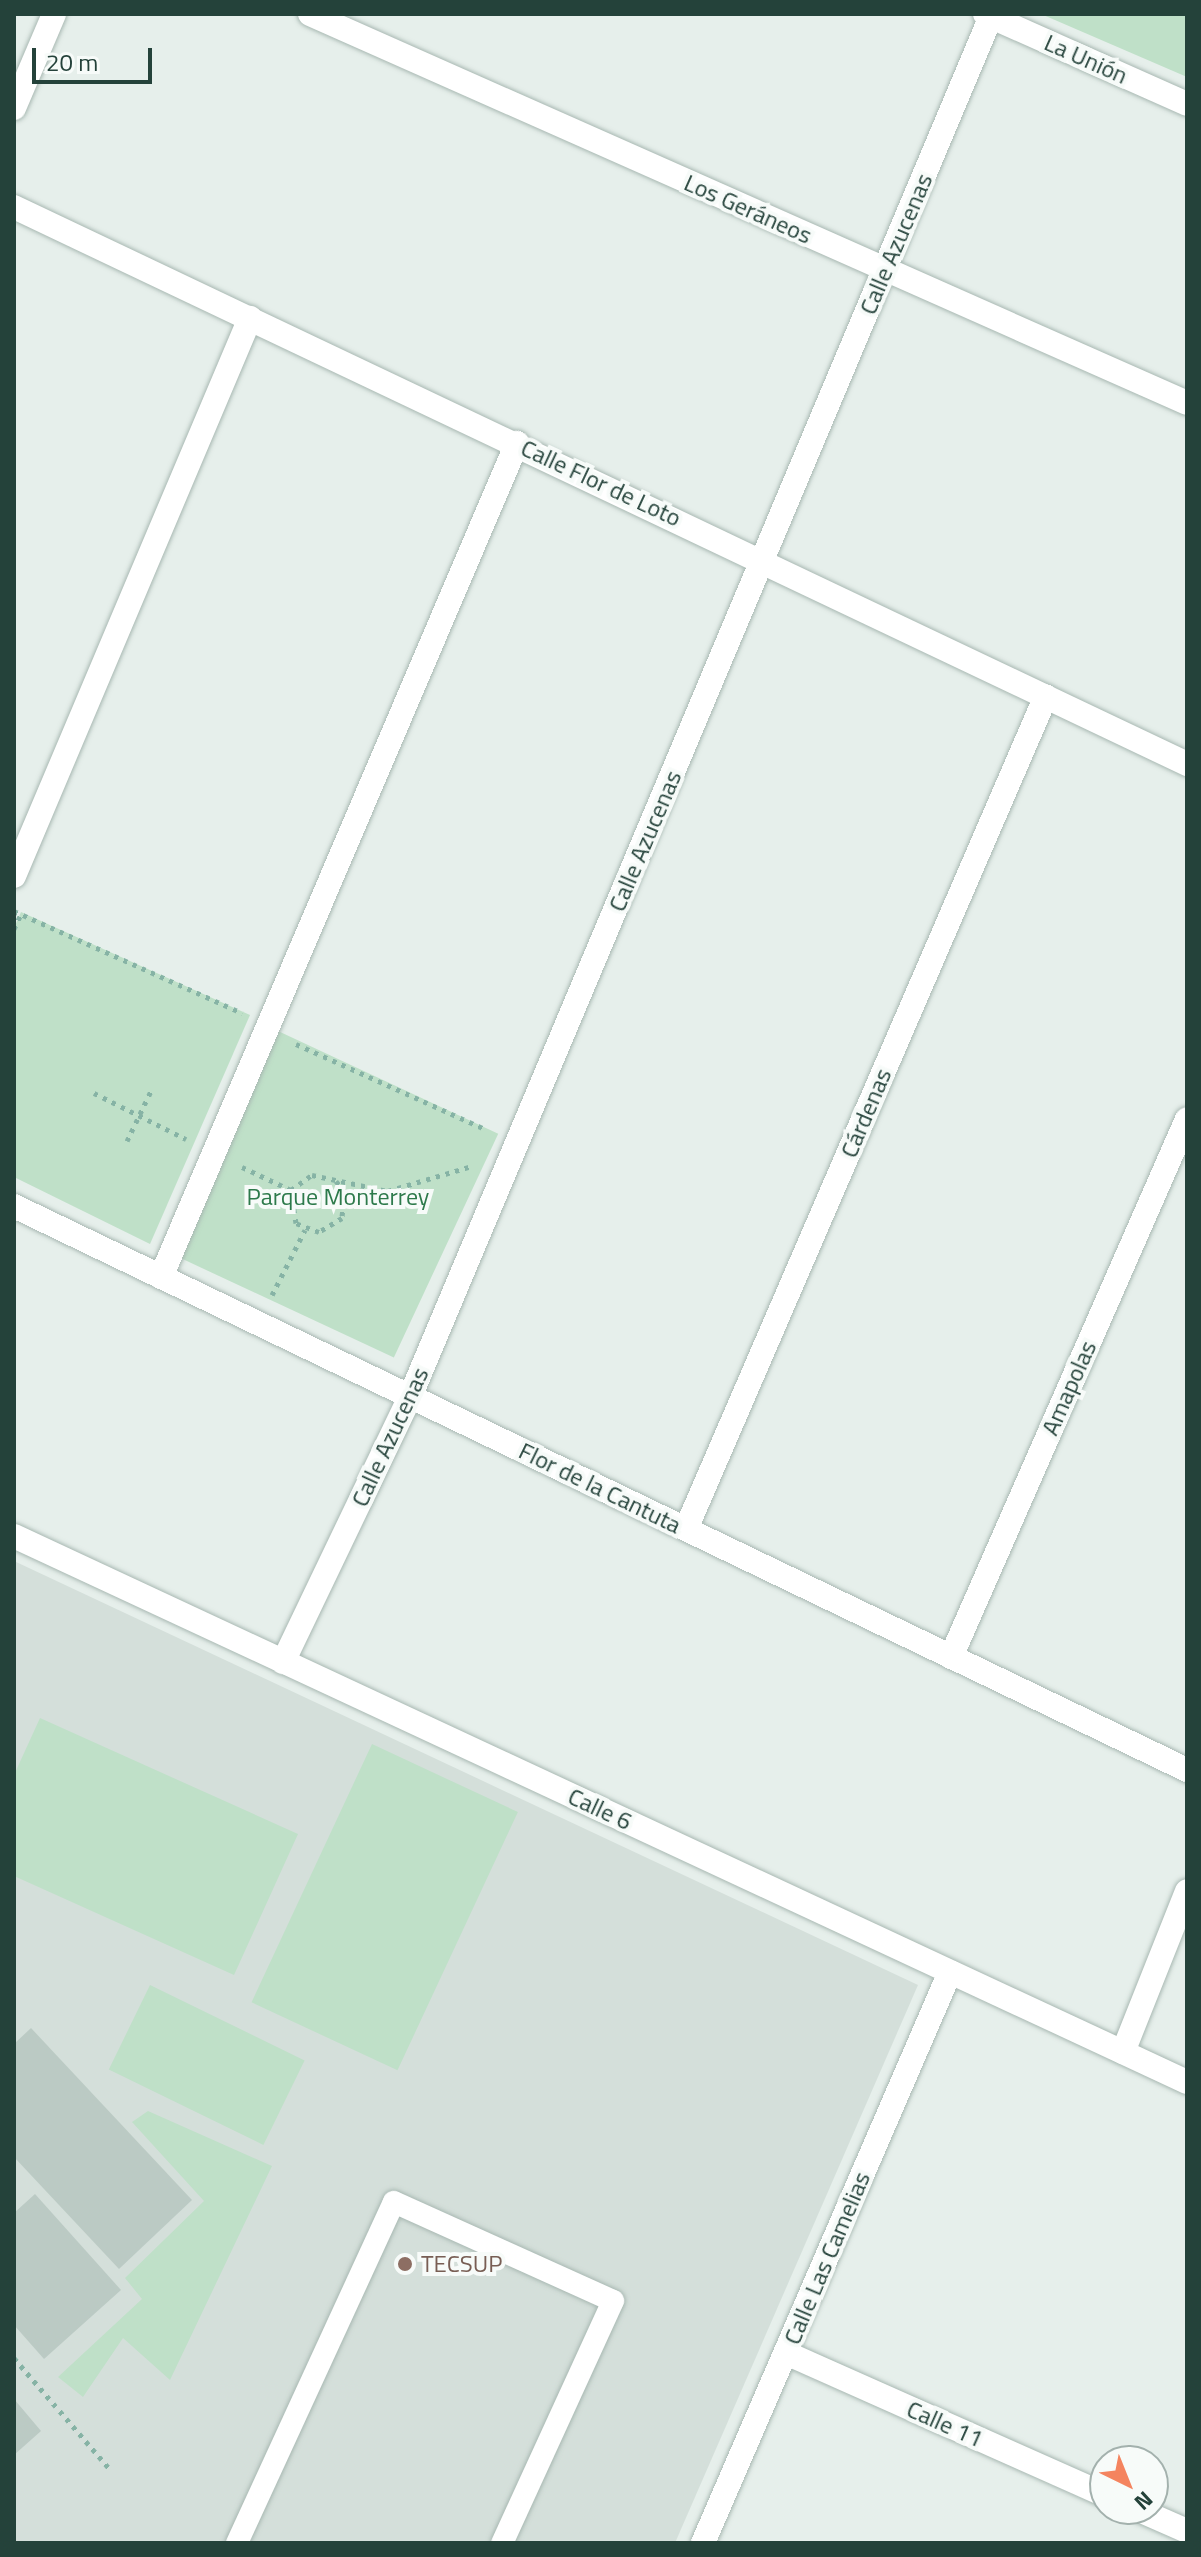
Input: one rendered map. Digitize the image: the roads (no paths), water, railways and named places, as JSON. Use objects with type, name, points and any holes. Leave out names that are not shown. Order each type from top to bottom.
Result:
[{"type":"street","points":[[14,108],[54,14]]},
{"type":"street","name":"Los Geráneos","points":[[310,14],[1187,403]]},
{"type":"street","name":"Calle Azucenas","points":[[283,1662],[410,1397],[764,559],[989,15]]},
{"type":"street","name":"La Unión","points":[[989,15],[1187,104]]},
{"type":"street","name":"Calle Flor de Loto","points":[[14,207],[764,559],[1187,764]]},
{"type":"street","points":[[14,876],[250,318]]},
{"type":"street","points":[[161,1277],[517,443]]},
{"type":"street","name":"Cárdenas","points":[[686,1529],[1046,696]]},
{"type":"street","name":"Amapolas","points":[[951,1657],[1187,1119]]},
{"type":"street","name":"Flor de la Cantuta","points":[[14,1206],[1187,1770]]},
{"type":"street","name":"Calle 6","points":[[14,1536],[1187,2082]]},
{"type":"street","points":[[1123,2052],[1187,1891]]},
{"type":"street","name":"Calle Las Camelias","points":[[703,2543],[950,1972]]},
{"type":"street","name":"Calle 11","points":[[786,2353],[1089,2488]]},
{"type":"lane","points":[[237,2543],[394,2202],[613,2301],[502,2543]]},
{"type":"place","name":"TECSUP","points":[[405,2264]]},
{"type":"park label","name":"Parque Monterrey","points":[[338,1197]]}]
